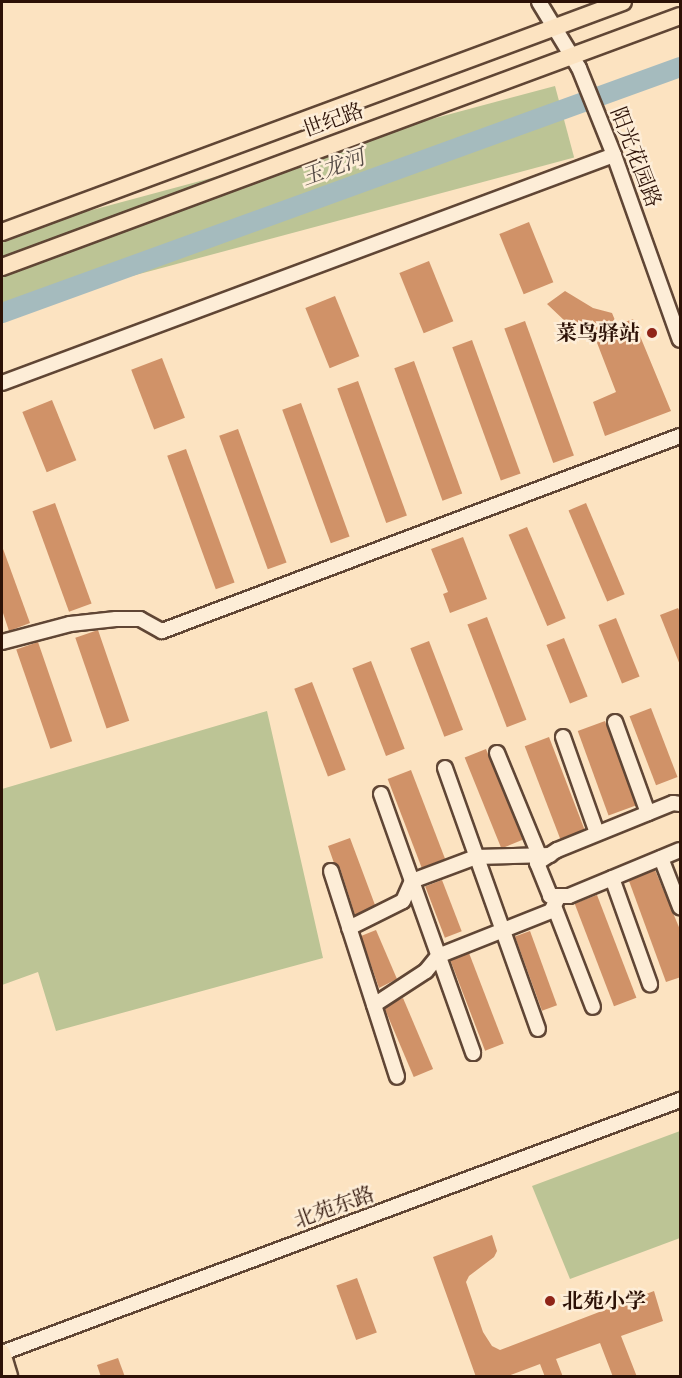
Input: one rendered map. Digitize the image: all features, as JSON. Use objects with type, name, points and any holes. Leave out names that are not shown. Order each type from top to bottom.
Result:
[{"type":"main road","name":"世纪路","points":[[2,232],[623,2]]},
{"type":"main road","name":"世纪路","points":[[2,267],[575,62],[681,16]]},
{"type":"main road","points":[[2,1353],[9,1377]]},
{"type":"street","name":"阳光花园路","points":[[539,2],[575,62],[614,154],[681,340]]},
{"type":"street","points":[[2,383],[614,154]]},
{"type":"street","points":[[2,642],[70,624],[116,619],[140,619],[162,631],[681,436]]},
{"type":"street","points":[[615,722],[648,813]]},
{"type":"street","points":[[563,737],[597,833]]},
{"type":"street","points":[[497,753],[544,855]]},
{"type":"street","points":[[445,768],[538,1029]]},
{"type":"street","points":[[381,794],[473,1053]]},
{"type":"street","points":[[349,928],[403,901],[412,881],[476,857],[544,855],[678,799]]},
{"type":"street","points":[[374,1005],[426,971],[438,956],[550,910],[556,901],[681,850]]},
{"type":"street","points":[[544,855],[537,863],[550,896],[556,901],[593,1006]]},
{"type":"street","points":[[661,858],[681,907]]},
{"type":"street","points":[[331,871],[397,1077]]},
{"type":"street","points":[[612,878],[650,984]]},
{"type":"street","name":"北苑东路","points":[[2,1353],[681,1100]]},
{"type":"green space","points":[[555,86],[574,157],[4,310],[2,302],[2,234]]},
{"type":"green space","points":[[267,711],[323,958],[56,1031],[38,972],[2,985],[2,789]]},
{"type":"green space","points":[[680,1131],[680,1238],[570,1279],[532,1186]]},
{"type":"building","points":[[529,222],[553,282],[524,294],[499,234]]},
{"type":"building","points":[[429,261],[453,321],[424,333],[399,273]]},
{"type":"building","points":[[565,291],[593,308],[612,313],[617,325],[633,319],[671,411],[605,436],[593,402],[616,392],[594,335],[566,322],[547,304]]},
{"type":"building","points":[[335,296],[359,356],[330,368],[305,308]]},
{"type":"building","points":[[525,321],[574,455],[553,463],[504,329]]},
{"type":"building","points":[[472,340],[521,473],[501,481],[452,347]]},
{"type":"building","points":[[162,358],[185,418],[154,430],[131,370]]},
{"type":"building","points":[[414,361],[462,493],[442,501],[394,368]]},
{"type":"building","points":[[358,381],[407,515],[386,523],[337,389]]},
{"type":"building","points":[[52,400],[76,460],[47,472],[22,412]]},
{"type":"building","points":[[301,403],[350,536],[331,543],[282,410]]},
{"type":"building","points":[[238,429],[287,562],[268,569],[219,436]]},
{"type":"building","points":[[186,449],[235,582],[216,589],[167,456]]},
{"type":"building","points":[[55,503],[92,604],[69,612],[32,511]]},
{"type":"building","points":[[586,503],[625,594],[607,602],[569,510]]},
{"type":"building","points":[[527,527],[566,618],[547,626],[509,535]]},
{"type":"building","points":[[463,537],[487,599],[450,613],[443,594],[448,592],[431,549]]},
{"type":"building","points":[[2,546],[30,623],[9,631],[2,610]]},
{"type":"building","points":[[678,608],[681,614],[680,665],[660,615]]},
{"type":"building","points":[[487,617],[526,720],[507,727],[467,625]]},
{"type":"building","points":[[616,618],[640,676],[622,684],[598,625]]},
{"type":"building","points":[[98,630],[129,721],[107,729],[75,638]]},
{"type":"building","points":[[564,638],[588,696],[570,704],[546,645]]},
{"type":"building","points":[[429,641],[463,730],[444,737],[410,648]]},
{"type":"building","points":[[38,642],[72,741],[50,749],[16,649]]},
{"type":"building","points":[[371,661],[405,749],[386,756],[352,668]]},
{"type":"building","points":[[312,682],[346,770],[328,777],[294,689]]},
{"type":"building","points":[[651,708],[678,777],[656,785],[630,716]]},
{"type":"building","points":[[605,721],[636,806],[609,815],[578,731]]},
{"type":"building","points":[[549,737],[584,829],[560,839],[525,746]]},
{"type":"building","points":[[486,749],[523,840],[501,848],[465,758]]},
{"type":"building","points":[[411,770],[445,859],[422,868],[388,779]]},
{"type":"building","points":[[350,838],[375,905],[355,915],[340,868],[334,863],[328,846]]},
{"type":"building","points":[[655,870],[681,932],[681,977],[666,982],[629,881]]},
{"type":"building","points":[[442,880],[462,931],[445,938],[425,886]]},
{"type":"building","points":[[597,895],[636,998],[614,1006],[575,904]]},
{"type":"building","points":[[376,930],[397,979],[379,988],[361,936]]},
{"type":"building","points":[[530,931],[557,1005],[542,1011],[515,936]]},
{"type":"building","points":[[469,953],[504,1044],[485,1051],[450,960]]},
{"type":"building","points":[[403,998],[433,1069],[414,1077],[384,1006]]},
{"type":"building","points":[[492,1235],[497,1251],[494,1257],[469,1276],[466,1282],[483,1332],[492,1346],[500,1350],[654,1291],[663,1321],[621,1336],[637,1377],[613,1377],[600,1343],[556,1359],[563,1377],[545,1377],[540,1364],[505,1377],[476,1377],[433,1257]]},
{"type":"building","points":[[357,1278],[377,1333],[356,1340],[336,1286]]},
{"type":"building","points":[[118,1358],[125,1377],[101,1377],[97,1365]]},
{"type":"waterway","name":"玉龙河","points":[[2,313],[680,67]]},
{"type":"place","name":"菜鸟驿站","points":[[652,333]]},
{"type":"place","name":"北苑小学","points":[[550,1301]]}]
